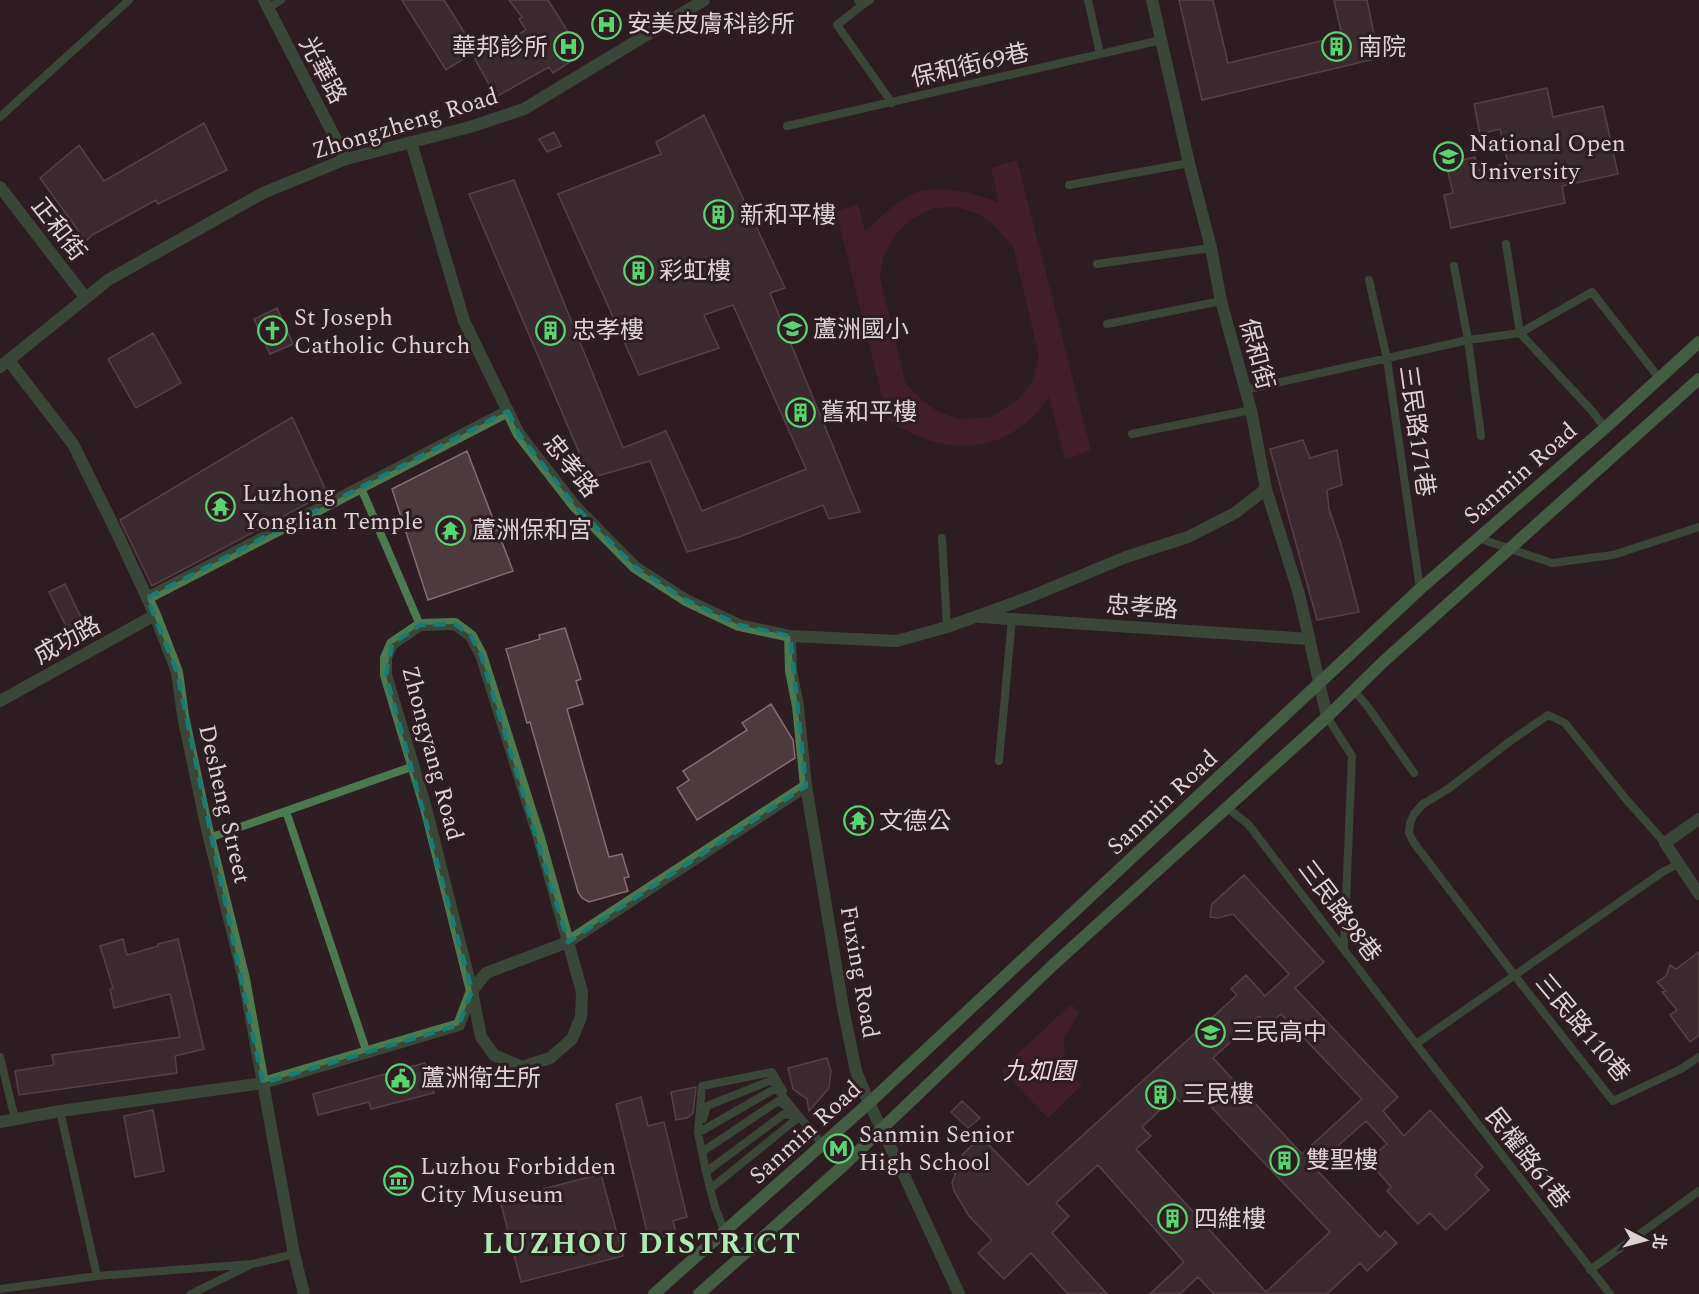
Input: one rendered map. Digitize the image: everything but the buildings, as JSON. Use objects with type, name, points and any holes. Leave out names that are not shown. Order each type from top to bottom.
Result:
[{"type":"main road","name":"Sanmin Road","points":[[654,1294],[869,1103],[1420,589],[1605,428],[1699,342]]},
{"type":"main road","name":"Sanmin Road","points":[[699,1294],[882,1130],[1053,965],[1699,380]]},
{"type":"street","name":"保和街","points":[[1152,0],[1211,248],[1221,301],[1251,410],[1266,489],[1299,594],[1327,717]]},
{"type":"street","name":"Zhongzheng Road","points":[[4,364],[108,280],[263,193],[346,159],[470,127],[524,109],[698,1]]},
{"type":"street","name":"光華路","points":[[266,4],[346,159]]},
{"type":"street","name":"忠孝路","points":[[411,141],[464,321],[519,434],[575,506],[635,567],[686,600],[739,625],[790,636],[897,640],[947,627],[1027,598],[1126,557],[1188,537],[1235,513],[1266,489]]},
{"type":"street","name":"正和街","points":[[0,187],[85,297]]},
{"type":"street","name":"Desheng Street","points":[[4,364],[73,444],[155,615],[177,672],[183,716],[209,838],[244,979],[294,1254],[304,1294]]},
{"type":"street","points":[[147,598],[508,411]]},
{"type":"street","name":"成功路","points":[[0,701],[155,615]]},
{"type":"street","name":"忠孝路","points":[[973,617],[1309,639]]},
{"type":"street","name":"Zhongyang Road","points":[[455,624],[471,636],[481,655],[536,828],[582,992],[581,1017],[572,1039],[550,1058],[522,1067],[494,1055],[481,1036],[472,991],[414,766],[386,675],[386,658],[392,644],[420,625],[455,624]]},
{"type":"street","name":"Fuxing Road","points":[[790,636],[791,671],[798,706],[806,786],[843,1008],[856,1071],[959,1294]]},
{"type":"street","points":[[0,1122],[60,1111],[262,1083],[459,1025],[472,991],[486,973],[568,942],[806,786]]},
{"type":"street","points":[[1699,819],[1665,843],[1699,894]]},
{"type":"lane","points":[[0,117],[129,0]]},
{"type":"lane","points":[[266,4],[281,0]]},
{"type":"lane","points":[[870,0],[860,3],[837,25],[892,103]]},
{"type":"lane","points":[[1088,0],[1100,54]]},
{"type":"lane","name":"保和街69巷","points":[[787,126],[1161,40]]},
{"type":"lane","points":[[1069,185],[1189,163]]},
{"type":"lane","points":[[1506,244],[1520,333],[1605,428]]},
{"type":"lane","points":[[1097,264],[1211,248]]},
{"type":"lane","points":[[1454,266],[1468,340],[1481,436]]},
{"type":"lane","name":"三民路171巷","points":[[1369,280],[1387,359],[1420,589]]},
{"type":"lane","points":[[1245,390],[1468,340],[1520,333],[1592,292],[1659,378]]},
{"type":"lane","points":[[1107,324],[1221,301]]},
{"type":"lane","points":[[1132,434],[1251,410]]},
{"type":"lane","points":[[361,488],[420,625]]},
{"type":"lane","points":[[1478,537],[1551,563],[1613,555],[1699,527]]},
{"type":"lane","points":[[942,538],[947,627]]},
{"type":"lane","points":[[999,761],[1012,619]]},
{"type":"lane","points":[[1354,690],[1414,773]]},
{"type":"lane","points":[[1665,843],[1625,798],[1565,723],[1548,715],[1448,789],[1423,804],[1414,814],[1409,833],[1414,843],[1515,976],[1664,871],[1679,864]]},
{"type":"lane","points":[[1327,717],[1352,756],[1344,949]]},
{"type":"lane","points":[[209,838],[414,766]]},
{"type":"lane","name":"三民路98巷","points":[[1226,807],[1248,824],[1416,1044]]},
{"type":"lane","points":[[286,811],[367,1053]]},
{"type":"lane","name":"三民路110巷","points":[[1416,1044],[1515,976],[1613,1101],[1681,1069],[1699,1057]]},
{"type":"lane","name":"民權路61巷","points":[[1416,1044],[1610,1294]]},
{"type":"lane","points":[[0,1057],[15,1119]]},
{"type":"lane","points":[[725,1233],[710,1189],[698,1133],[702,1086],[772,1072],[799,1117]]},
{"type":"lane","points":[[698,1133],[707,1106],[772,1080],[799,1117]]},
{"type":"lane","points":[[698,1133],[776,1088],[822,1144]]},
{"type":"lane","points":[[702,1152],[778,1101],[799,1117]]},
{"type":"lane","points":[[60,1111],[97,1276]]},
{"type":"lane","points":[[706,1172],[784,1114],[799,1117]]},
{"type":"lane","points":[[710,1189],[799,1117]]},
{"type":"lane","points":[[1590,1270],[1699,1191]]},
{"type":"lane","points":[[0,1289],[97,1276],[252,1264],[294,1254]]},
{"type":"lane","points":[[191,1294],[252,1264]]},
{"type":"highlighted area","points":[[508,411],[519,434],[575,506],[635,567],[686,600],[739,625],[790,636],[806,786],[568,942],[481,655],[471,636],[455,624],[420,625],[392,644],[386,675],[472,991],[459,1025],[263,1083],[177,672],[147,598]]},
{"type":"green space","points":[[1017,160],[1091,450],[1065,460],[1049,397],[1030,419],[1010,433],[993,441],[976,445],[958,446],[940,443],[923,438],[888,420],[836,211],[858,204],[865,231],[897,204],[919,192],[954,190],[999,203],[991,168]],"holes":[[[956,207],[976,213],[991,222],[1013,246],[1039,355],[1032,382],[1018,400],[990,417],[958,419],[937,411],[920,399],[906,384],[880,277],[883,257],[897,233],[913,218],[933,208]]]},
{"type":"green space","name":"九如園","points":[[1071,1004],[1079,1013],[1064,1038],[1065,1067],[1082,1085],[1048,1118],[1001,1070]]},
{"type":"place","name":"安美皮膚科診所","points":[[606,24]]},
{"type":"place","name":"華邦診所","points":[[569,47]]},
{"type":"place","name":"南院","points":[[1337,47]]},
{"type":"place","name":"National Open University","points":[[1448,157]]},
{"type":"place","name":"新和平樓","points":[[719,215]]},
{"type":"place","name":"彩虹樓","points":[[638,271]]},
{"type":"place","name":"蘆洲國小","points":[[792,329]]},
{"type":"place","name":"忠孝樓","points":[[551,330]]},
{"type":"place","name":"St Joseph Catholic Church","points":[[273,331]]},
{"type":"place","name":"舊和平樓","points":[[800,412]]},
{"type":"place","name":"Luzhong Yonglian Temple","points":[[221,507]]},
{"type":"place","name":"蘆洲保和宮","points":[[451,530]]},
{"type":"place","name":"文德公","points":[[858,821]]},
{"type":"place","name":"三民高中","points":[[1210,1032]]},
{"type":"place","name":"蘆洲衛生所","points":[[400,1078]]},
{"type":"place","name":"三民樓","points":[[1161,1094]]},
{"type":"place","name":"Sanmin Senior High School","points":[[838,1148]]},
{"type":"place","name":"雙聖樓","points":[[1285,1160]]},
{"type":"place","name":"Luzhou Forbidden City Museum","points":[[399,1180]]},
{"type":"place","name":"四維樓","points":[[1173,1219]]},
{"type":"district","name":"LUZHOU DISTRICT","points":[[642,1243]]}]
